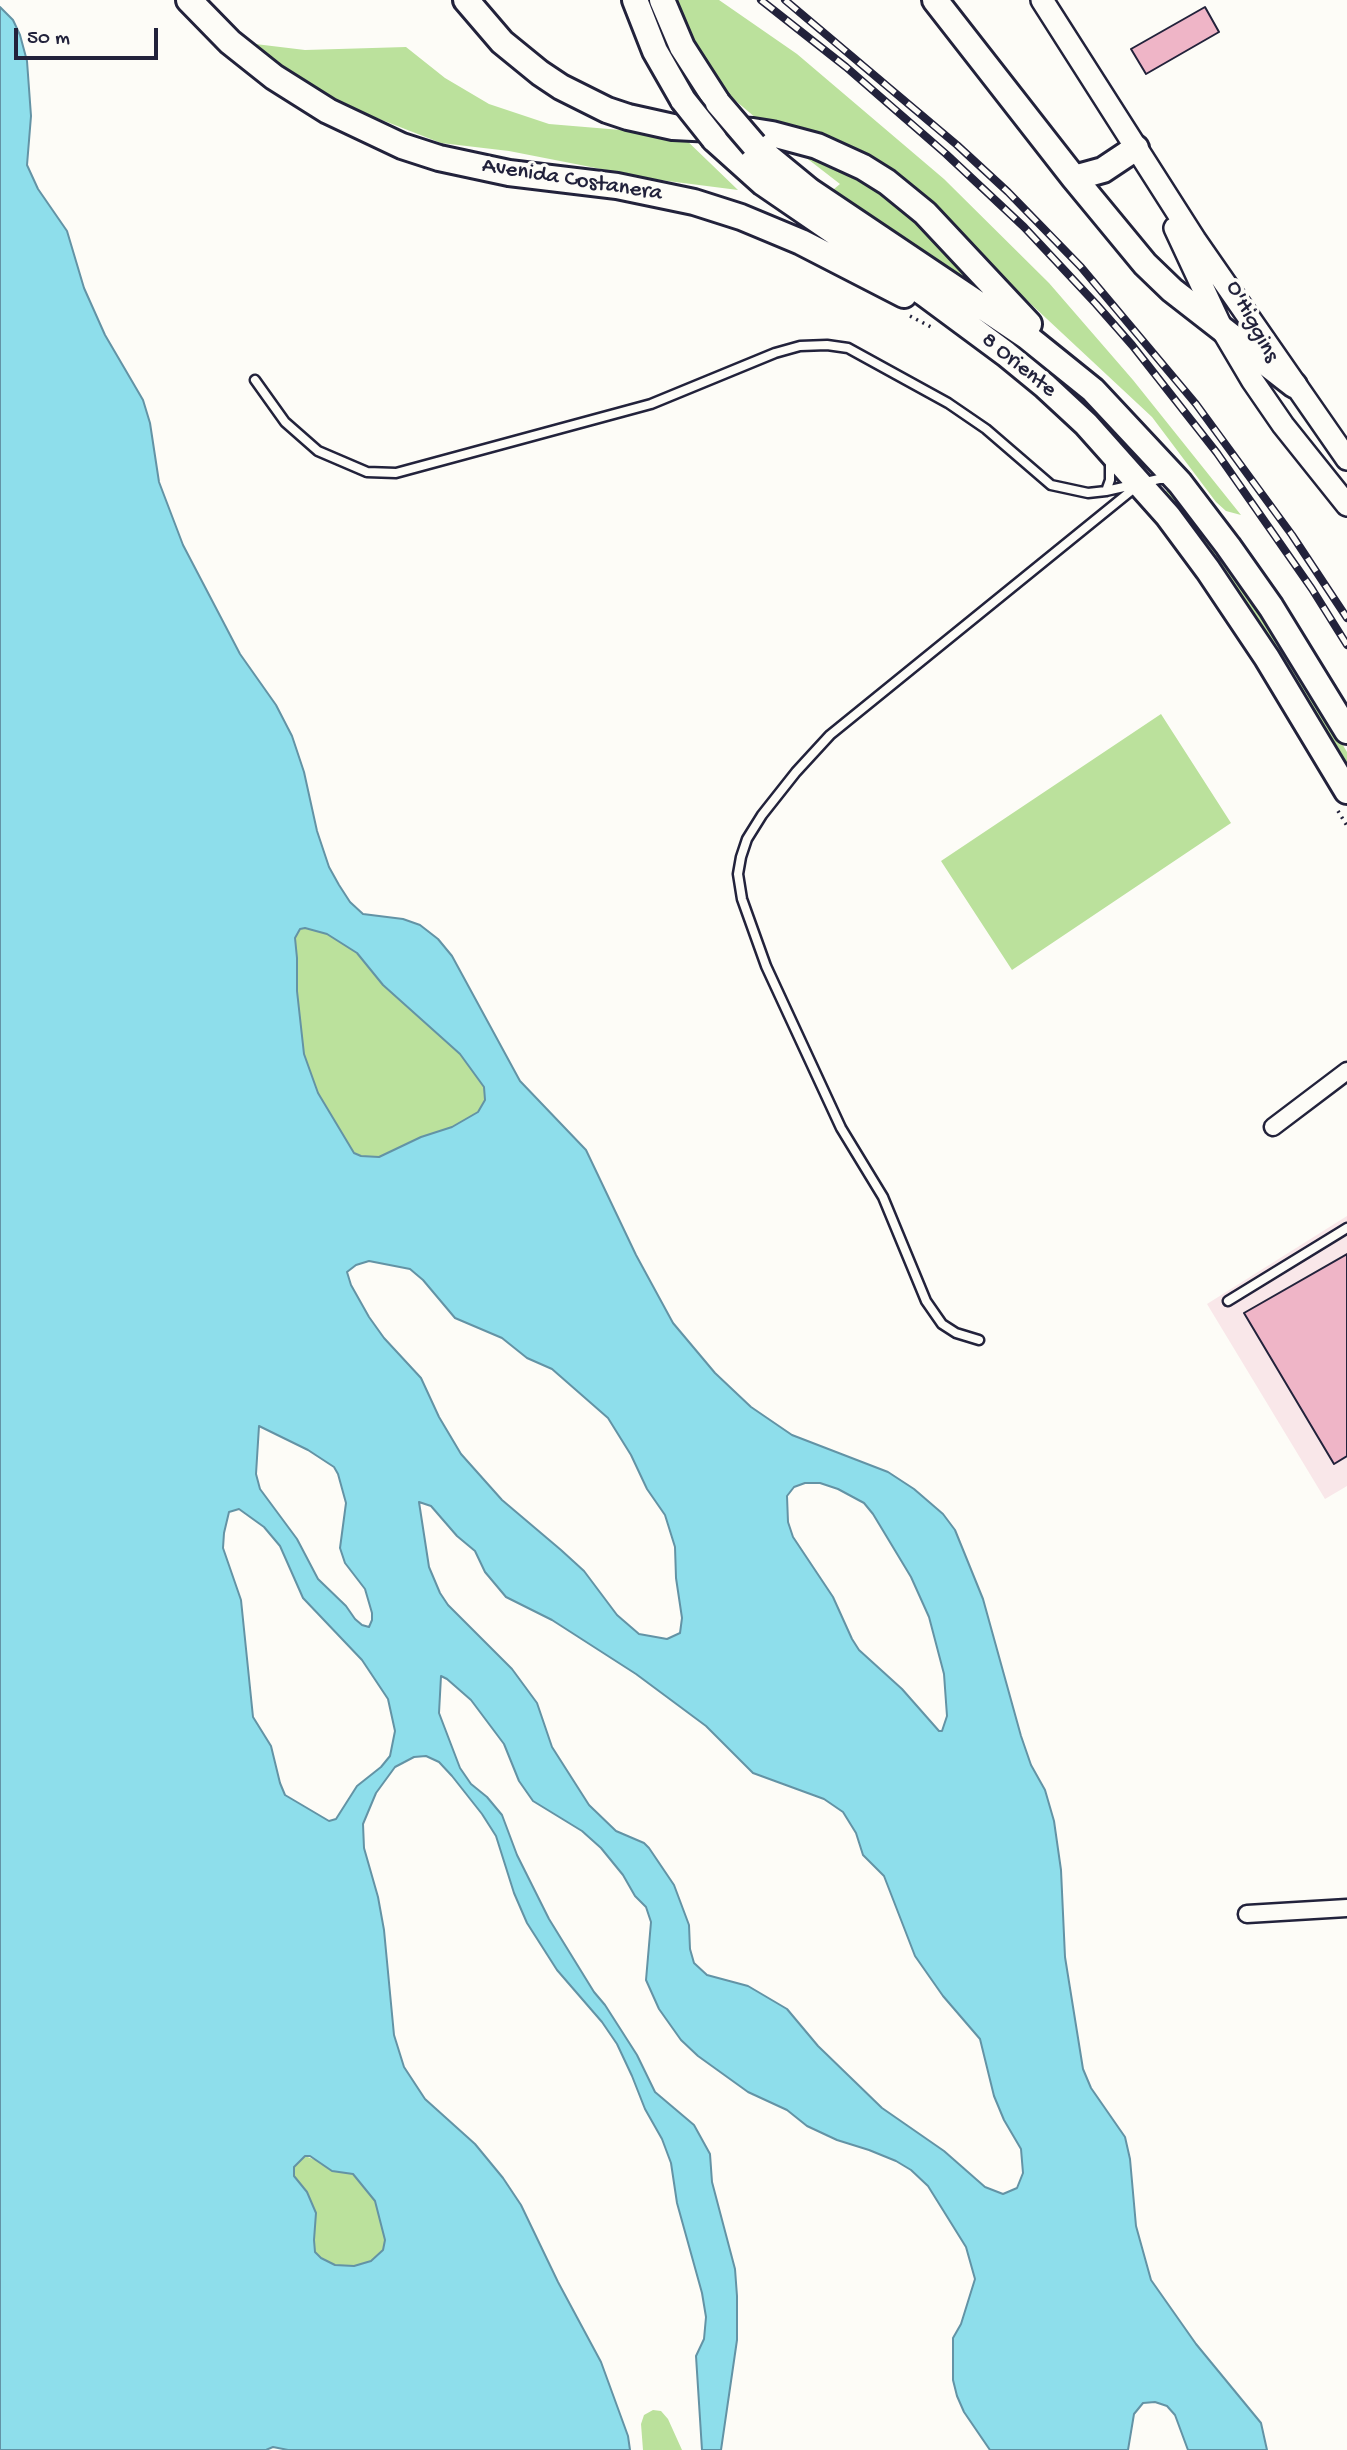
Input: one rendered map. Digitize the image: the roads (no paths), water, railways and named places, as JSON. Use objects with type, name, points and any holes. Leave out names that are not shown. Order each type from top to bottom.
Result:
[{"type":"main road","name":"Avenida Costanera","points":[[189,0],[223,35],[274,77],[337,116],[402,146],[490,170],[640,190],[718,209],[801,242],[976,332]]},
{"type":"main road","points":[[466,0],[502,42],[540,73],[561,87],[607,110],[673,127],[753,131],[801,141],[832,152],[875,174],[925,213],[978,273],[1093,390]]},
{"type":"main road","name":"8 Oriente","points":[[635,0],[655,51],[682,100],[714,139],[763,183],[899,276],[1045,386],[1109,450],[1187,540],[1227,597],[1347,791]]},
{"type":"main road","name":"8 Oriente","points":[[662,0],[682,47],[718,103],[754,145],[810,191],[1026,336],[1093,390],[1180,483],[1254,582],[1347,731]]},
{"type":"main road","points":[[935,0],[1074,178],[1152,271],[1223,331],[1294,385]]},
{"type":"main road","name":"O'Higgins","points":[[1042,0],[1195,240],[1347,459]]},
{"type":"main road","points":[[1074,178],[1103,170],[1136,148]]},
{"type":"main road","name":"O'Higgins","points":[[1136,148],[1223,331],[1267,403],[1347,505]]},
{"type":"street","points":[[1273,1127],[1347,1071]]},
{"type":"street","points":[[1247,1914],[1347,1908]]},
{"type":"lane","points":[[255,380],[285,422],[318,451],[367,472],[396,473],[651,404],[800,346],[827,345],[848,348],[948,403],[986,429],[1051,485],[1088,493],[1159,479],[1180,483]]},
{"type":"lane","points":[[1106,491],[1110,480],[1109,450]]},
{"type":"lane","points":[[979,1339],[956,1333],[942,1324],[926,1301],[883,1197],[841,1128],[766,966],[742,899],[738,874],[741,857],[747,839],[762,815],[830,735],[1139,484]]},
{"type":"lane","points":[[1228,1301],[1347,1228]]},
{"type":"water","points":[[0,7],[13,20],[27,61],[31,116],[27,165],[38,189],[67,231],[84,288],[105,335],[143,400],[150,423],[159,482],[183,545],[240,654],[276,705],[292,736],[304,772],[317,831],[329,867],[339,885],[350,902],[363,914],[403,919],[420,925],[438,939],[452,956],[520,1081],[586,1150],[636,1255],[673,1323],[715,1373],[751,1407],[792,1435],[888,1472],[914,1489],[943,1514],[955,1530],[983,1599],[1021,1736],[1031,1765],[1045,1790],[1054,1821],[1061,1870],[1065,1957],[1083,2069],[1091,2088],[1125,2137],[1130,2159],[1136,2226],[1151,2280],[1196,2344],[1261,2423],[1267,2450],[1188,2450],[1175,2415],[1167,2406],[1155,2402],[1143,2403],[1134,2414],[1128,2450],[990,2450],[964,2412],[953,2380],[953,2338],[961,2324],[975,2279],[966,2247],[928,2186],[911,2170],[896,2161],[837,2140],[807,2126],[787,2110],[748,2092],[698,2056],[681,2040],[659,2009],[646,1980],[651,1922],[646,1907],[601,1848],[582,1831],[533,1801],[519,1781],[504,1744],[471,1700],[441,1676],[439,1713],[460,1768],[471,1784],[487,1797],[502,1815],[517,1855],[549,1919],[637,2055],[655,2092],[694,2125],[710,2154],[712,2182],[735,2269],[737,2296],[737,2340],[721,2450],[702,2450],[696,2356],[704,2339],[706,2317],[677,2203],[671,2163],[662,2139],[645,2109],[617,2044],[602,2022],[557,1970],[527,1923],[514,1893],[496,1836],[452,1776],[439,1762],[426,1756],[414,1757],[395,1767],[376,1793],[363,1824],[364,1848],[384,1930],[394,2035],[404,2067],[425,2099],[475,2144],[521,2205],[601,2362],[628,2436],[630,2450],[288,2450],[273,2447],[266,2450],[0,2450]],"holes":[[[300,929],[327,934],[357,953],[383,985],[460,1054],[484,1087],[485,1100],[478,1112],[452,1127],[421,1137],[379,1157],[354,1153],[318,1093],[304,1054],[297,991],[295,938]],[[369,1261],[410,1269],[423,1280],[455,1318],[502,1338],[527,1358],[552,1369],[608,1418],[631,1455],[647,1489],[665,1515],[675,1547],[682,1618],[680,1633],[667,1639],[639,1634],[617,1615],[584,1571],[502,1500],[461,1454],[439,1417],[421,1378],[384,1338],[369,1317],[351,1285],[347,1272],[356,1265]],[[259,1426],[308,1450],[334,1467],[346,1503],[340,1548],[345,1563],[365,1589],[372,1613],[369,1627],[355,1619],[346,1606],[318,1579],[297,1539],[260,1489],[256,1474]],[[805,1483],[820,1483],[864,1503],[873,1514],[911,1577],[929,1617],[944,1674],[947,1716],[942,1731],[939,1731],[902,1689],[859,1650],[833,1597],[793,1537],[788,1522],[787,1496],[794,1487]],[[419,1502],[431,1506],[457,1536],[475,1551],[485,1572],[506,1597],[552,1620],[636,1674],[706,1726],[753,1773],[824,1799],[843,1812],[856,1833],[863,1855],[884,1876],[915,1956],[943,1996],[980,2039],[994,2096],[1021,2149],[1023,2173],[1017,2188],[1003,2194],[985,2187],[944,2151],[882,2108],[818,2046],[787,2009],[748,1986],[707,1975],[694,1963],[690,1949],[689,1925],[674,1885],[649,1848],[644,1843],[616,1831],[589,1805],[552,1747],[537,1703],[512,1669],[448,1605],[429,1567]],[[239,1509],[264,1527],[280,1546],[303,1598],[362,1660],[388,1699],[395,1731],[390,1756],[357,1786],[336,1819],[329,1821],[285,1795],[271,1746],[253,1717],[241,1600],[223,1548],[229,1512]],[[305,2156],[310,2156],[332,2171],[353,2174],[375,2201],[385,2240],[383,2250],[371,2261],[354,2266],[335,2265],[321,2258],[315,2252],[316,2213],[307,2192],[294,2176],[294,2167]]]},
{"type":"railway","points":[[761,0],[846,67],[946,154],[1024,227],[1096,304],[1217,453],[1312,589],[1347,645]]},
{"type":"railway","points":[[785,0],[957,145],[1008,192],[1081,267],[1196,404],[1292,535],[1347,618]]}]
